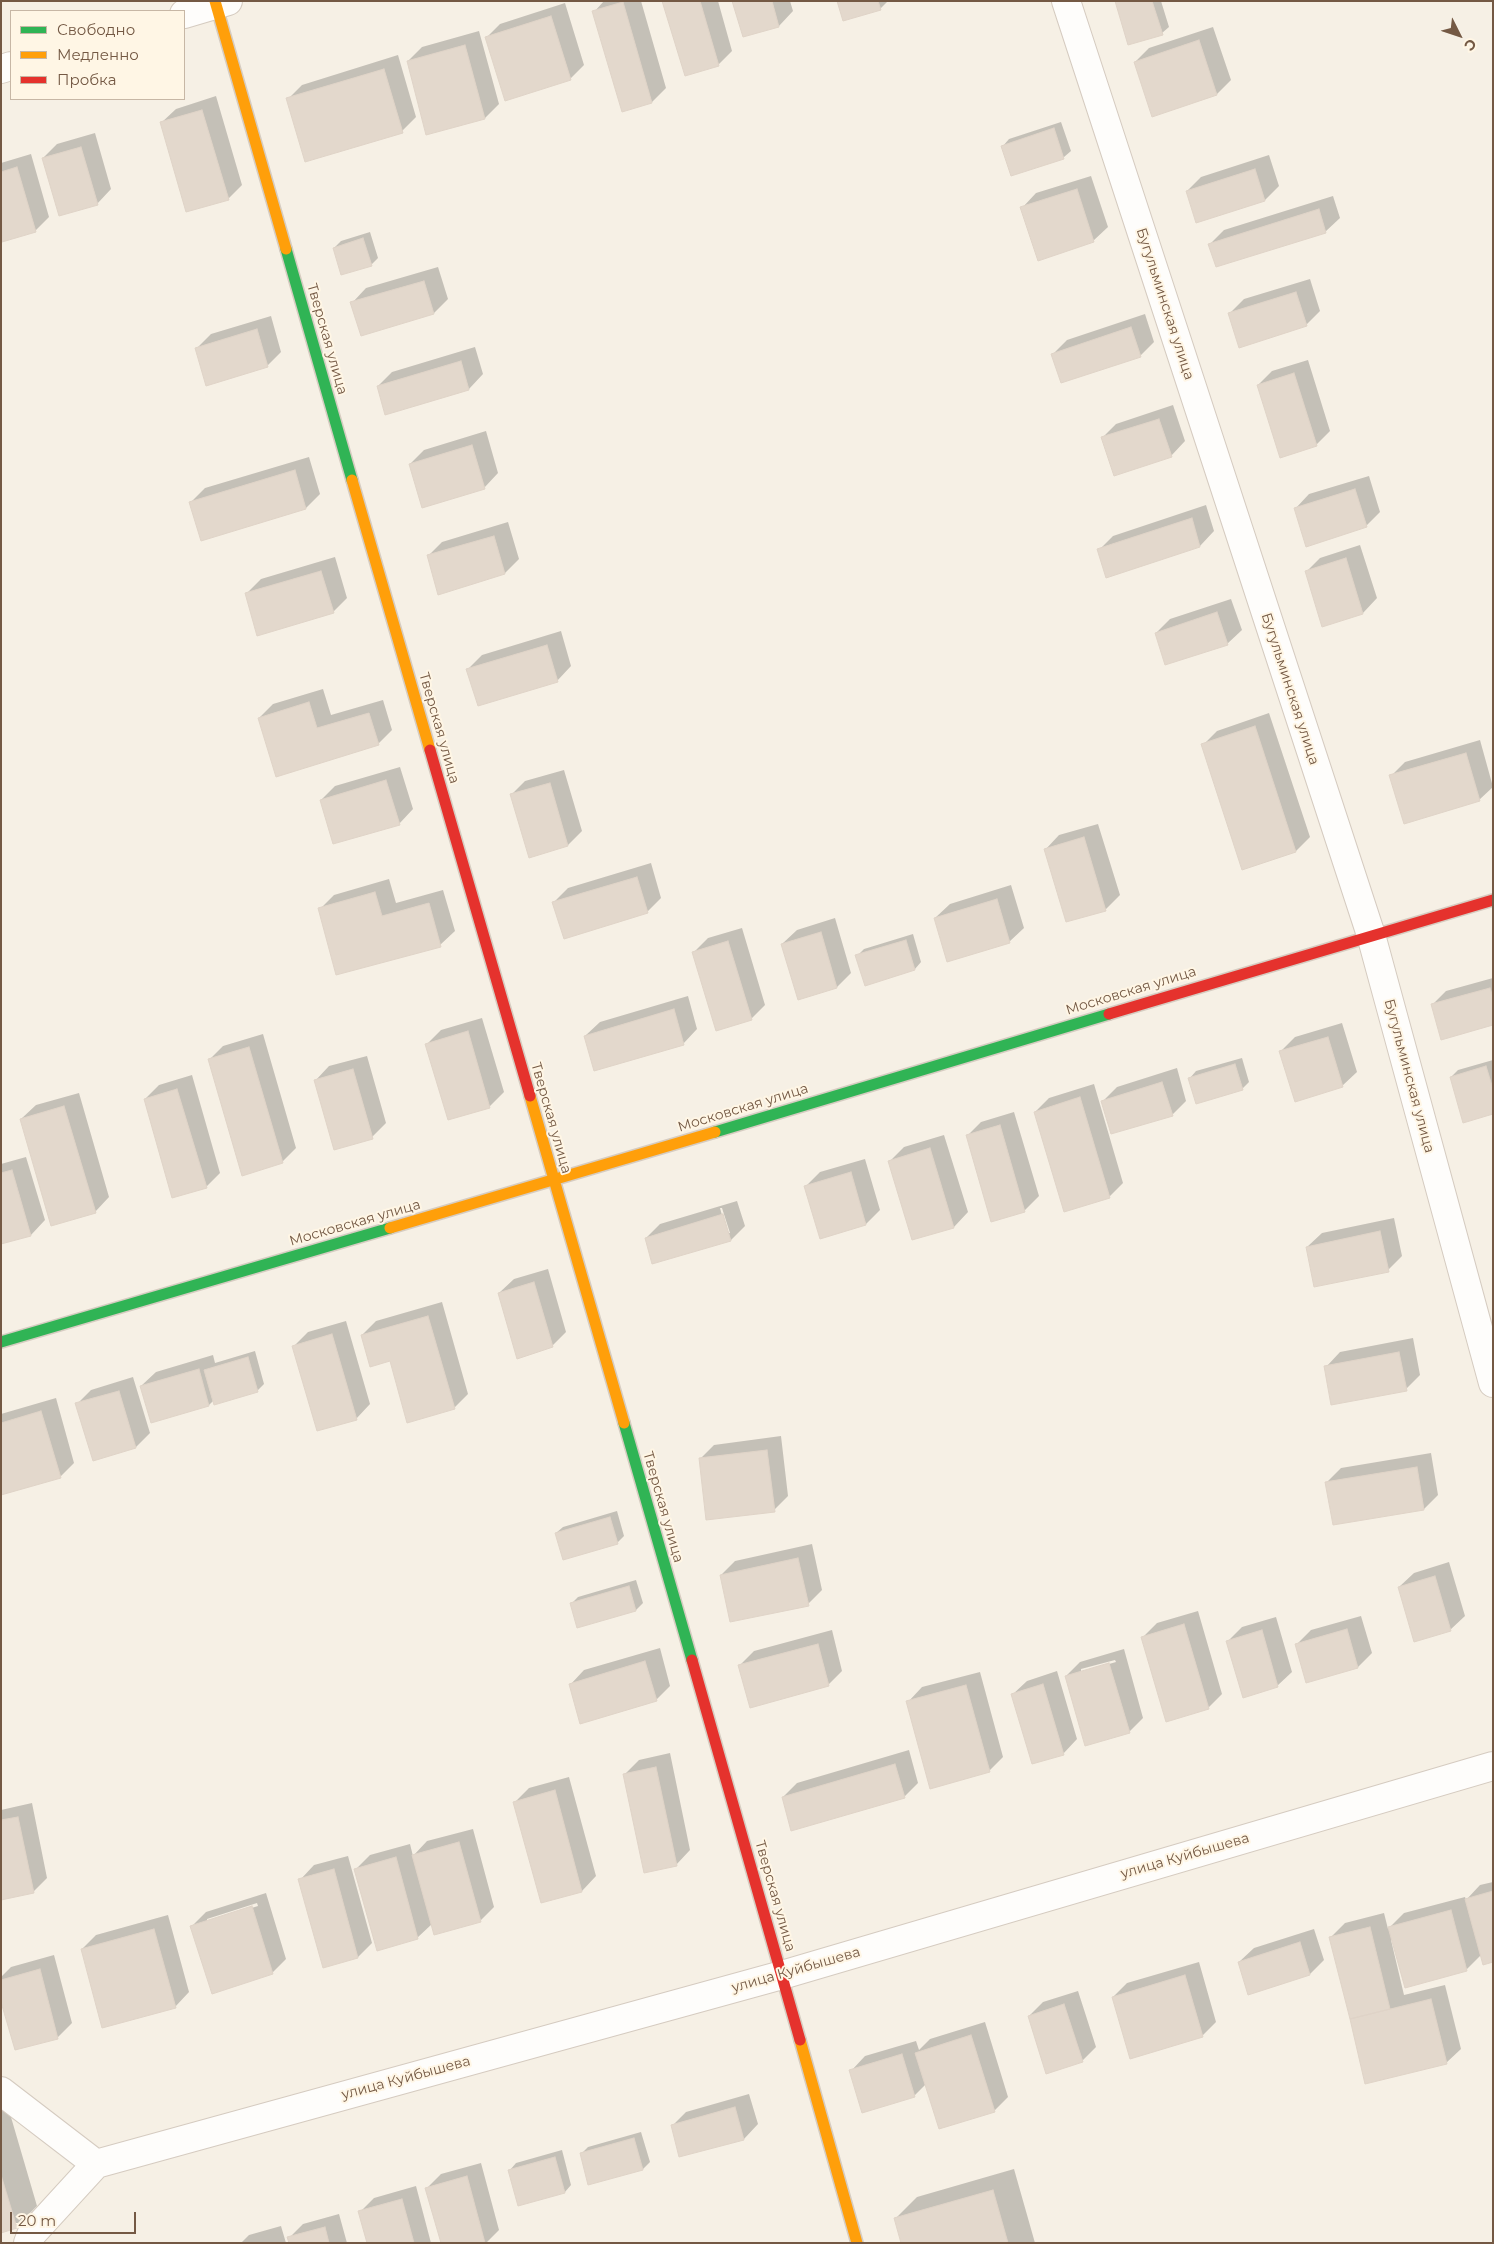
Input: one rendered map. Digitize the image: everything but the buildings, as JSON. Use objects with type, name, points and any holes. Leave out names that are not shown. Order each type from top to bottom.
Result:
[{"type":"street","name":"Бугульминская улица","points":[[1066,1],[1371,935],[1493,1383]]},
{"type":"street","points":[[185,14],[220,2]]},
{"type":"street","name":"Тверская улица","points":[[220,2],[553,1180],[782,1975],[857,2243]]},
{"type":"street","name":"Московская улица","points":[[1,1342],[1493,900]]},
{"type":"street","name":"улица Куйбышева","points":[[96,2164],[782,1975],[1493,1766]]},
{"type":"street","points":[[1,2091],[96,2164],[30,2235],[28,2243]]},
{"type":"traffic: fast","points":[[286,249],[352,480]]},
{"type":"traffic: fast","points":[[715,1132],[1109,1014]]},
{"type":"traffic: fast","points":[[1,1342],[390,1228]]},
{"type":"traffic: fast","points":[[624,1423],[692,1660]]},
{"type":"traffic: slow","points":[[215,1],[286,249]]},
{"type":"traffic: slow","points":[[352,480],[430,750]]},
{"type":"traffic: slow","points":[[530,1096],[624,1423]]},
{"type":"traffic: slow","points":[[390,1228],[715,1132]]},
{"type":"traffic: slow","points":[[800,2040],[857,2243]]},
{"type":"traffic: jam","points":[[430,750],[530,1096]]},
{"type":"traffic: jam","points":[[1109,1014],[1493,900]]},
{"type":"traffic: jam","points":[[692,1660],[800,2040]]}]
